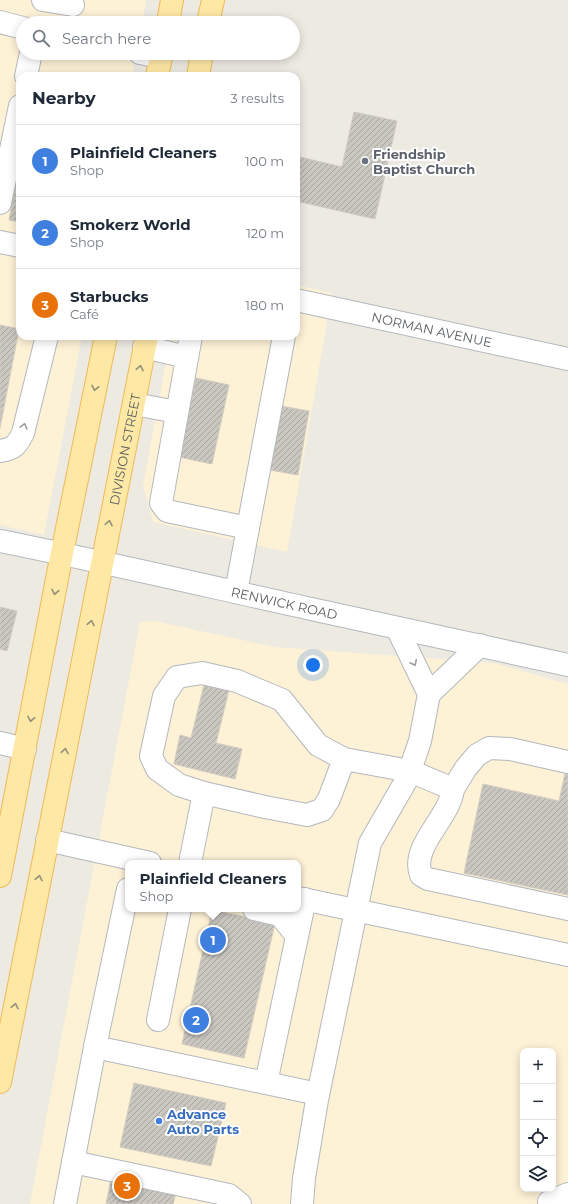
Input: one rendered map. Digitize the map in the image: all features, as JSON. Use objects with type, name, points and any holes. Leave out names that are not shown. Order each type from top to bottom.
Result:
[{"type":"main road","points":[[169,16],[172,0]]},
{"type":"main road","points":[[210,16],[213,0]]},
{"type":"main road","points":[[199,72],[201,60]]},
{"type":"main road","points":[[0,876],[62,553],[105,340]]},
{"type":"main road","name":"DIVISION STREET","points":[[0,1082],[146,342]]},
{"type":"street","points":[[43,0],[72,9]]},
{"type":"street","points":[[0,22],[16,26]]},
{"type":"street","points":[[27,72],[29,60]]},
{"type":"street","points":[[0,203],[16,125]]},
{"type":"street","points":[[0,242],[16,245]]},
{"type":"street","name":"NORMAN AVENUE","points":[[300,301],[568,359]]},
{"type":"street","points":[[0,451],[11,449],[18,443],[23,433],[46,340]]},
{"type":"street","points":[[236,592],[283,340]]},
{"type":"street","points":[[146,342],[189,346],[161,503],[167,511],[248,528]]},
{"type":"street","points":[[134,404],[177,412]]},
{"type":"street","name":"RENWICK ROAD","points":[[0,541],[62,553],[397,628],[568,664]]},
{"type":"street","points":[[397,628],[429,694]]},
{"type":"street","points":[[302,1204],[304,1178],[318,1094],[370,844],[410,771],[420,741],[429,694],[480,645]]},
{"type":"street","points":[[344,759],[329,799],[322,810],[306,815],[204,793],[179,785],[157,769],[150,756],[164,696],[177,677],[202,673],[237,681],[282,700],[318,745],[344,759],[410,771],[453,789]]},
{"type":"street","points":[[0,743],[25,749]]},
{"type":"street","points":[[568,762],[510,749],[489,748],[477,755],[466,768],[453,789],[452,797],[443,816],[428,838],[418,867],[421,875],[428,879],[568,909]]},
{"type":"street","points":[[191,860],[204,793]]},
{"type":"street","points":[[47,840],[137,860]]},
{"type":"street","points":[[302,899],[568,955]]},
{"type":"street","points":[[65,1204],[125,904]]},
{"type":"street","points":[[158,1020],[179,912]]},
{"type":"street","points":[[267,912],[280,915],[297,936]]},
{"type":"street","points":[[266,1083],[297,936],[300,912]]},
{"type":"street","points":[[96,1047],[318,1094]]},
{"type":"street","points":[[73,1162],[229,1195],[240,1204]]},
{"type":"street","points":[[548,1204],[549,1202],[568,1194]]},
{"type":"shaded area","points":[[0,0],[146,0],[143,16],[16,16],[16,60],[135,60],[133,72],[16,72],[16,340],[81,340],[44,535],[0,525]]},
{"type":"shaded area","points":[[300,286],[332,293],[287,552],[153,522],[143,485],[170,340],[300,340]]},
{"type":"shaded area","points":[[155,621],[275,647],[494,663],[568,684],[568,1204],[30,1204],[140,622]]},
{"type":"building","name":"Friendship Baptist Church","points":[[354,112],[397,121],[375,219],[300,202],[300,157],[342,167]]},
{"type":"building","points":[[16,184],[16,221],[9,220]]},
{"type":"building","points":[[0,325],[16,328],[17,340],[0,428]]},
{"type":"building","points":[[196,378],[229,385],[212,464],[179,457]]},
{"type":"building","points":[[275,405],[309,411],[298,475],[264,469]]},
{"type":"building","points":[[0,607],[17,611],[7,651],[0,649]]},
{"type":"building","points":[[204,685],[229,690],[216,743],[242,749],[235,779],[174,764],[180,735],[191,738]]},
{"type":"building","points":[[568,760],[568,895],[464,873],[483,784],[559,801]]},
{"type":"building","points":[[212,912],[222,912],[275,923],[244,1058],[182,1044]]},
{"type":"building","points":[[134,1083],[226,1103],[211,1166],[120,1147]]},
{"type":"building","points":[[111,1179],[176,1193],[173,1204],[106,1204]]},
{"type":"place","name":"Friendship Baptist Church","points":[[365,161]]},
{"type":"place","name":"Plainfield Cleaners","points":[[213,940]]},
{"type":"place","name":"Smokerz World","points":[[196,1020]]},
{"type":"place","name":"Advance Auto Parts","points":[[159,1121]]},
{"type":"place","name":"Starbucks","points":[[127,1186]]}]
